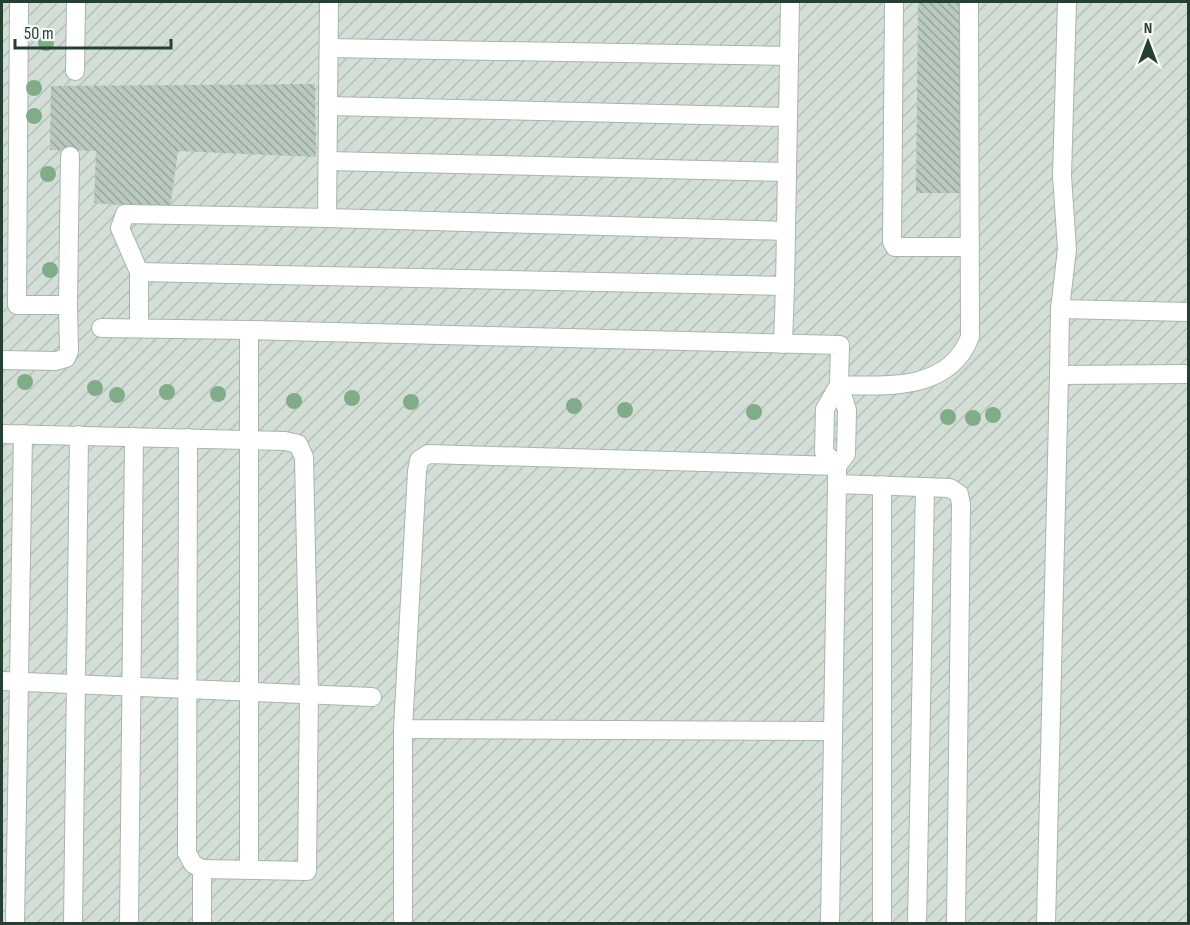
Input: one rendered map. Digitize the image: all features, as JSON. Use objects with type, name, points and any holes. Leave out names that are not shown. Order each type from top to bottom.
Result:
[{"type":"lane","points":[[19,2],[9,305],[68,305]]},
{"type":"lane","points":[[75,71],[76,2]]},
{"type":"lane","points":[[327,218],[329,2]]},
{"type":"lane","points":[[783,344],[790,2]]},
{"type":"lane","points":[[894,2],[892,242],[895,247],[970,247]]},
{"type":"lane","points":[[839,386],[898,386],[919,381],[954,365],[964,353],[970,337],[969,2]]},
{"type":"lane","points":[[1046,924],[1060,309],[1067,249],[1062,176],[1067,2]]},
{"type":"lane","points":[[329,48],[789,56]]},
{"type":"lane","points":[[328,106],[788,117]]},
{"type":"lane","points":[[2,360],[56,361],[66,358],[69,351],[70,156]]},
{"type":"lane","points":[[328,161],[787,172]]},
{"type":"lane","points":[[139,328],[139,272],[120,228],[125,214],[786,231]]},
{"type":"lane","points":[[139,272],[785,286]]},
{"type":"lane","points":[[1060,309],[1188,312]]},
{"type":"lane","points":[[101,327],[840,345],[839,386],[825,409],[824,452],[837,475],[830,924]]},
{"type":"lane","points":[[249,330],[249,870]]},
{"type":"lane","points":[[1059,375],[1188,374]]},
{"type":"lane","points":[[2,434],[249,439],[298,444],[304,456],[309,694],[307,871],[202,869],[193,864],[187,853],[188,438]]},
{"type":"lane","points":[[15,924],[21,682],[23,434]]},
{"type":"lane","points":[[73,924],[79,435]]},
{"type":"lane","points":[[129,924],[134,436]]},
{"type":"lane","points":[[403,924],[403,729],[417,471],[419,460],[428,454],[837,475],[882,485],[950,488],[959,494],[961,504],[956,924]]},
{"type":"lane","points":[[882,485],[882,924]]},
{"type":"lane","points":[[917,924],[925,487]]},
{"type":"lane","points":[[2,681],[372,697]]},
{"type":"lane","points":[[403,729],[833,731]]},
{"type":"lane","points":[[202,869],[202,924]]},
{"type":"shaded area","points":[[2,2],[1188,2],[1188,923],[2,923]]},
{"type":"building","points":[[918,2],[963,2],[966,193],[916,193]]},
{"type":"building","points":[[315,84],[316,157],[178,151],[170,209],[94,203],[96,151],[50,150],[51,86]]}]
